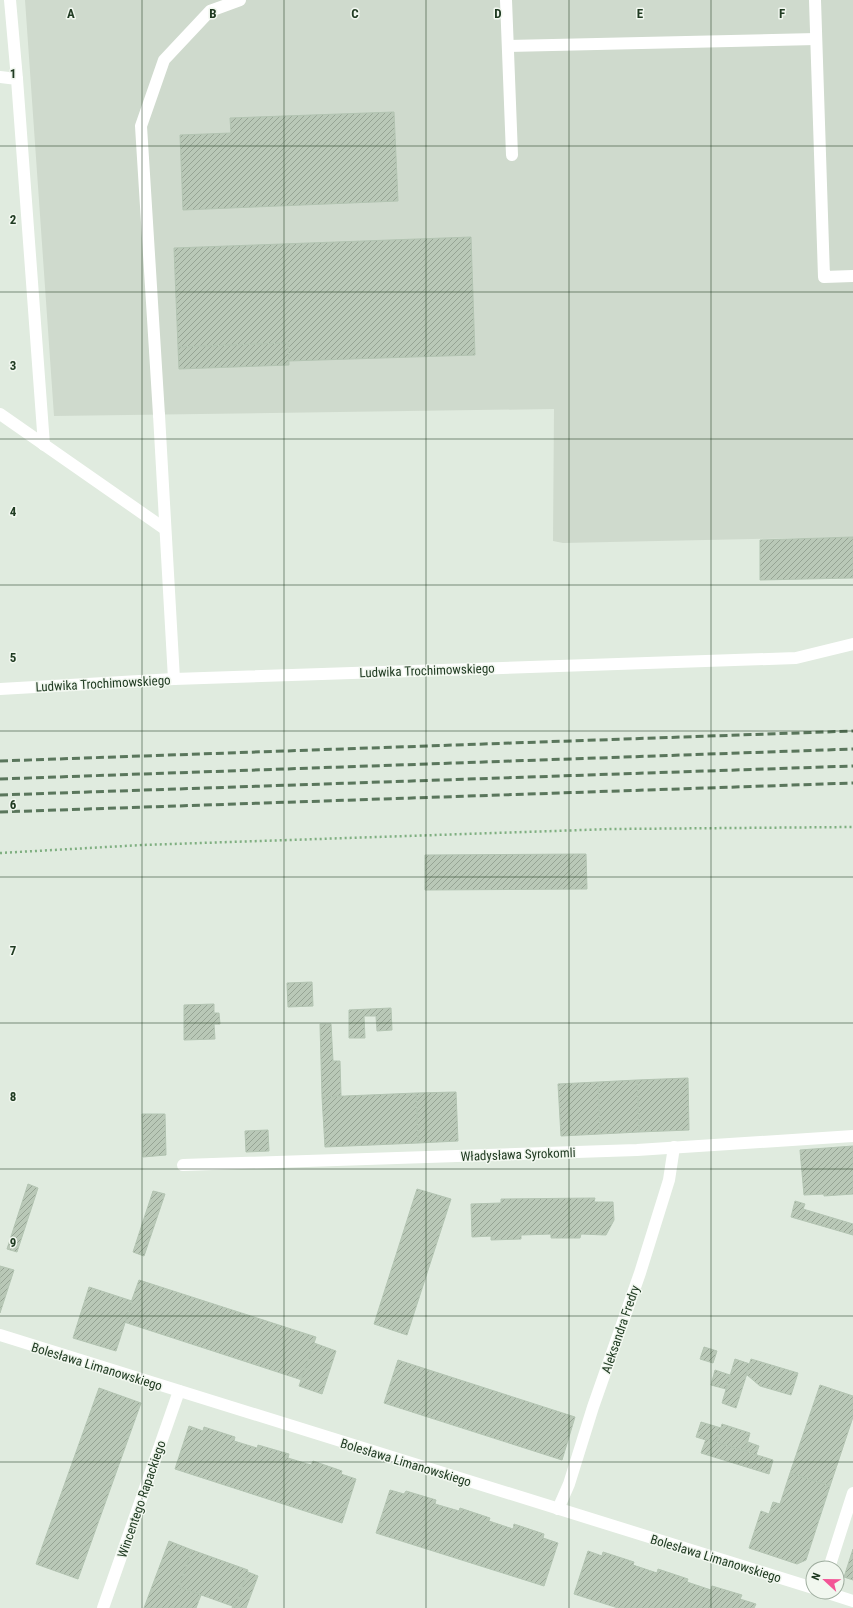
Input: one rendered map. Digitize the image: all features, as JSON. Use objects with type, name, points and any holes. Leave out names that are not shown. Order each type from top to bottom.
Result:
[{"type":"street","points":[[10,0],[44,445]]},
{"type":"street","points":[[174,679],[141,126],[164,60],[210,11],[240,0]]},
{"type":"street","points":[[506,0],[512,155]]},
{"type":"street","points":[[815,0],[824,277],[853,276]]},
{"type":"street","points":[[508,46],[816,39]]},
{"type":"street","points":[[0,77],[17,79]]},
{"type":"street","points":[[0,414],[165,529]]},
{"type":"street","name":"Ludwika Trochimowskiego","points":[[0,689],[174,679],[796,658],[853,644]]},
{"type":"street","name":"Władysława Syrokomli","points":[[183,1165],[674,1147],[853,1136]]},
{"type":"street","name":"Aleksandra Fredry","points":[[558,1509],[569,1484],[598,1394],[640,1273],[669,1180],[674,1147]]},
{"type":"street","name":"Bolesława Limanowskiego","points":[[0,1335],[805,1586]]},
{"type":"street","name":"Wincentego Rapackiego","points":[[103,1608],[178,1391]]},
{"type":"street","points":[[832,1560],[853,1493]]},
{"type":"path","points":[[0,853],[142,845],[612,829],[853,828]]},
{"type":"shaded area","points":[[25,0],[853,0],[853,537],[563,543],[553,541],[554,409],[54,416]]},
{"type":"building","points":[[394,112],[398,201],[183,210],[180,135],[231,133],[230,118]]},
{"type":"building","points":[[471,237],[475,355],[288,361],[288,343],[178,347],[174,248]]},
{"type":"building","points":[[288,343],[289,365],[179,369],[178,347]]},
{"type":"building","points":[[853,537],[853,578],[760,580],[760,540]]},
{"type":"building","points":[[586,854],[587,889],[425,890],[425,855]]},
{"type":"building","points":[[312,982],[313,1006],[288,1007],[287,983]]},
{"type":"building","points":[[214,1004],[214,1013],[219,1013],[220,1024],[214,1024],[215,1039],[184,1040],[184,1005]]},
{"type":"building","points":[[391,1008],[392,1030],[377,1031],[376,1016],[364,1016],[365,1038],[349,1038],[349,1010]]},
{"type":"building","points":[[320,1024],[331,1024],[333,1061],[340,1061],[341,1096],[322,1097]]},
{"type":"building","points":[[688,1078],[689,1130],[639,1132],[637,1080]]},
{"type":"building","points":[[637,1080],[639,1132],[600,1134],[598,1082]]},
{"type":"building","points":[[598,1082],[600,1134],[561,1136],[558,1084]]},
{"type":"building","points":[[456,1092],[458,1141],[418,1143],[416,1093]]},
{"type":"building","points":[[416,1093],[418,1143],[325,1147],[322,1097]]},
{"type":"building","points":[[142,1114],[165,1114],[166,1155],[143,1157]]},
{"type":"building","points":[[268,1130],[269,1151],[246,1152],[245,1131]]},
{"type":"building","points":[[853,1146],[853,1194],[824,1196],[824,1194],[804,1195],[800,1150]]},
{"type":"building","points":[[28,1184],[38,1188],[17,1252],[7,1249]]},
{"type":"building","points":[[417,1189],[451,1199],[407,1335],[374,1324]]},
{"type":"building","points":[[153,1191],[165,1194],[144,1256],[133,1252]]},
{"type":"building","points":[[595,1198],[594,1202],[613,1202],[614,1220],[606,1235],[581,1234],[580,1238],[551,1238],[551,1234],[521,1235],[521,1239],[491,1240],[491,1236],[472,1237],[471,1204],[501,1203],[501,1199]]},
{"type":"building","points":[[795,1201],[805,1204],[803,1209],[853,1224],[853,1235],[791,1217]]},
{"type":"building","points":[[0,1266],[14,1270],[0,1313]]},
{"type":"building","points":[[139,1280],[316,1337],[302,1380],[124,1322]]},
{"type":"building","points":[[89,1287],[132,1301],[116,1351],[73,1338]]},
{"type":"building","points":[[314,1343],[336,1351],[322,1394],[299,1386]]},
{"type":"building","points":[[704,1347],[717,1351],[713,1363],[700,1359]]},
{"type":"building","points":[[735,1359],[750,1364],[736,1408],[722,1403]]},
{"type":"building","points":[[751,1359],[798,1373],[791,1395],[760,1386],[746,1374]]},
{"type":"building","points":[[398,1360],[575,1417],[562,1460],[384,1403]]},
{"type":"building","points":[[715,1370],[730,1375],[726,1389],[711,1385]]},
{"type":"building","points":[[820,1385],[853,1396],[853,1417],[830,1486],[790,1473]]},
{"type":"building","points":[[99,1388],[141,1403],[78,1579],[36,1564]]},
{"type":"building","points":[[701,1422],[721,1428],[716,1443],[696,1437]]},
{"type":"building","points":[[722,1424],[750,1433],[745,1451],[716,1443]]},
{"type":"building","points":[[189,1426],[203,1431],[204,1427],[235,1437],[234,1441],[257,1448],[258,1445],[289,1454],[288,1458],[311,1465],[313,1461],[342,1471],[341,1474],[356,1479],[342,1523],[175,1469]]},
{"type":"building","points":[[706,1439],[773,1460],[769,1474],[701,1453]]},
{"type":"building","points":[[748,1442],[759,1446],[756,1455],[745,1451]]},
{"type":"building","points":[[790,1473],[830,1486],[806,1560],[797,1564],[749,1548],[761,1511],[769,1514],[773,1502],[780,1504]]},
{"type":"building","points":[[390,1490],[404,1494],[406,1491],[436,1500],[435,1504],[459,1511],[460,1508],[490,1518],[489,1521],[513,1529],[514,1524],[544,1534],[543,1538],[558,1543],[544,1586],[376,1533]]},
{"type":"building","points":[[169,1541],[192,1550],[179,1587],[201,1595],[196,1608],[144,1608]]},
{"type":"building","points":[[853,1549],[853,1580],[845,1577]]},
{"type":"building","points":[[192,1550],[248,1570],[235,1607],[179,1587]]},
{"type":"building","points":[[588,1551],[602,1556],[603,1552],[634,1562],[633,1565],[657,1573],[658,1569],[688,1579],[687,1582],[711,1590],[712,1586],[742,1595],[740,1599],[756,1604],[754,1608],[618,1608],[574,1594]]},
{"type":"building","points":[[248,1572],[258,1576],[246,1608],[232,1608],[233,1606],[235,1607]]},
{"type":"railway","points":[[0,761],[853,731]]},
{"type":"railway","points":[[0,779],[853,749]]},
{"type":"railway","points":[[0,795],[853,766]]},
{"type":"railway","points":[[0,812],[853,783]]}]
